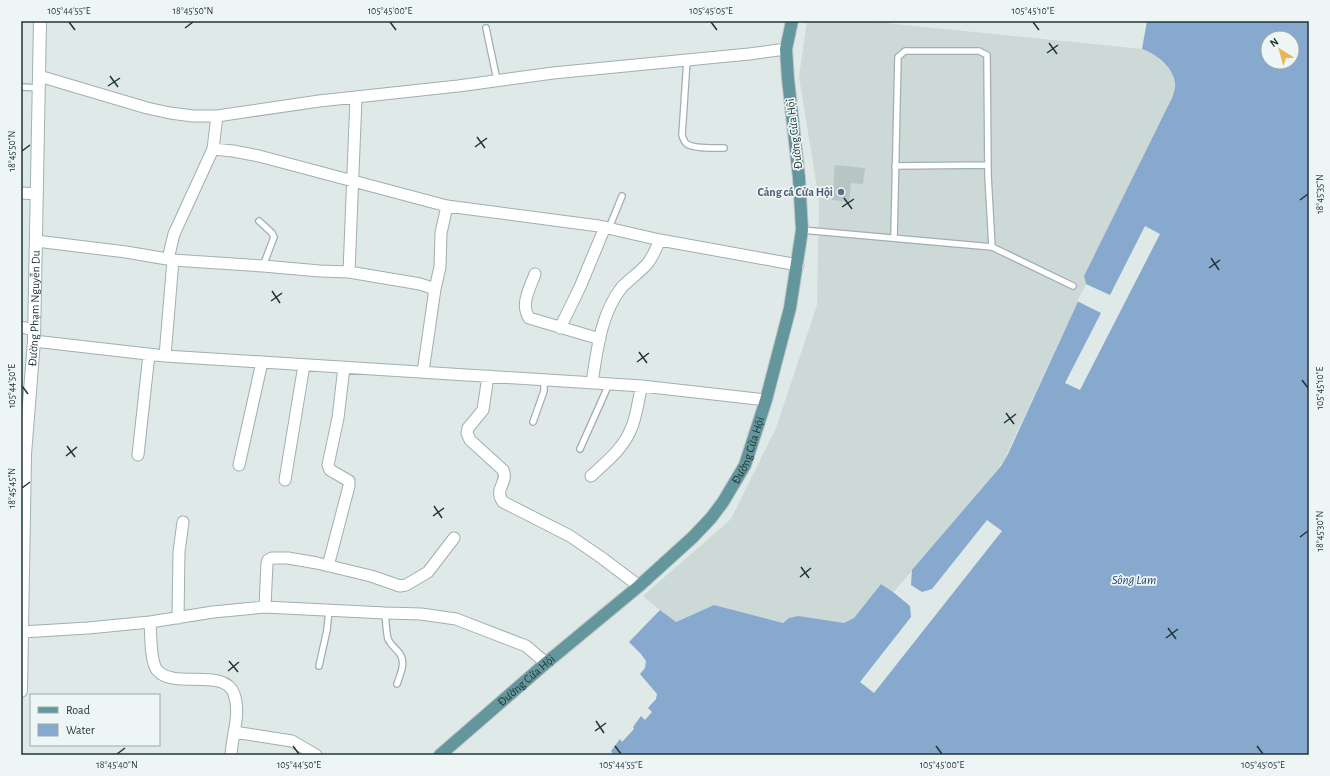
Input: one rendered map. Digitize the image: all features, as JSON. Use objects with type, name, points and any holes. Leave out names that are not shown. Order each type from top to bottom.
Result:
[{"type":"main road","name":"Đường Phạm Nguyễn Du","points":[[21,691],[23,454],[34,336],[40,21]]},
{"type":"main road","name":"Đường Cửa Hội","points":[[440,755],[546,663],[635,589],[693,537],[711,518],[723,502],[745,464],[766,400],[790,308],[798,265],[802,230],[799,178],[786,49],[791,27]]},
{"type":"street","points":[[39,76],[147,108],[193,116],[217,116],[319,101],[356,98],[497,80],[786,49]]},
{"type":"street","points":[[348,272],[356,98]]},
{"type":"street","points":[[165,356],[174,234],[213,149],[217,116]]},
{"type":"street","points":[[213,149],[259,156],[447,206],[607,227],[660,240],[798,265]]},
{"type":"street","points":[[21,193],[37,194]]},
{"type":"street","points":[[423,372],[434,289],[440,267],[441,233],[447,206]]},
{"type":"street","points":[[560,328],[607,227]]},
{"type":"street","points":[[592,383],[604,324],[612,304],[622,287],[647,264],[660,240]]},
{"type":"street","points":[[36,241],[171,259],[348,272],[420,284],[434,289]]},
{"type":"street","points":[[535,274],[524,304],[525,312],[529,318],[600,340]]},
{"type":"street","points":[[21,327],[34,336],[165,356],[642,386],[766,400]]},
{"type":"street","points":[[138,455],[149,354]]},
{"type":"street","points":[[239,465],[262,362]]},
{"type":"street","points":[[285,480],[304,364]]},
{"type":"street","points":[[328,566],[349,486],[349,481],[330,470],[328,465],[338,418],[344,367]]},
{"type":"street","points":[[488,376],[483,410],[468,428],[467,433],[470,440],[503,470],[505,479],[499,490],[499,494],[503,502],[570,536],[602,558],[635,589]]},
{"type":"street","points":[[591,476],[613,456],[632,428],[642,386]]},
{"type":"street","points":[[178,618],[179,552],[183,522]]},
{"type":"street","points":[[264,607],[267,563],[269,559],[288,558],[328,566],[371,576],[400,586],[406,585],[428,572],[454,538]]},
{"type":"street","points":[[22,632],[150,622],[213,612],[264,607],[421,614],[456,619],[526,646],[546,663]]},
{"type":"street","points":[[150,622],[154,664],[157,670],[174,678],[222,681],[232,687],[237,709],[232,755]]},
{"type":"street","points":[[234,732],[292,741],[316,755]]},
{"type":"lane","points":[[486,28],[497,80]]},
{"type":"lane","points":[[894,238],[898,57],[905,51],[979,51],[987,55],[988,165],[992,247]]},
{"type":"lane","points":[[687,60],[682,135],[684,141],[687,145],[724,148]]},
{"type":"lane","points":[[21,87],[39,88]]},
{"type":"lane","points":[[896,166],[988,165]]},
{"type":"lane","points":[[607,227],[622,196]]},
{"type":"lane","points":[[259,221],[272,233],[274,237],[263,266]]},
{"type":"lane","points":[[802,230],[992,247],[1073,286]]},
{"type":"lane","points":[[533,422],[544,391],[544,380]]},
{"type":"lane","points":[[580,449],[609,384]]},
{"type":"lane","points":[[319,666],[327,630],[329,610]]},
{"type":"lane","points":[[385,613],[388,637],[391,646],[400,654],[402,662],[402,670],[397,684]]},
{"type":"shaded area","name":"Cảng cá Cửa Hội","points":[[807,21],[865,21],[1142,49],[1154,54],[1172,73],[1175,88],[1167,110],[1084,276],[1086,284],[1004,460],[893,592],[881,584],[854,618],[844,623],[789,618],[783,623],[714,605],[675,622],[643,596],[731,519],[776,428],[817,305],[819,200],[799,77]]},
{"type":"water","name":"Sông Lam","points":[[1147,21],[1309,21],[1309,755],[613,755],[611,751],[620,739],[622,742],[634,729],[633,727],[641,716],[645,720],[652,712],[648,708],[656,699],[657,694],[640,674],[645,668],[646,661],[629,642],[660,610],[676,622],[714,605],[783,623],[789,618],[798,616],[844,623],[854,618],[881,584],[893,592],[1001,466],[1008,454],[1086,284],[1084,276],[1172,98],[1175,88],[1173,75],[1160,59],[1142,49]]},
{"type":"pier","points":[[1145,226],[1160,234],[1080,390],[1065,383],[1101,313],[1077,301],[1086,284],[1110,295]]},
{"type":"pier","points":[[987,520],[1002,531],[874,693],[860,682],[911,617],[910,606],[893,592],[912,570],[911,585],[922,592],[932,589]]},
{"type":"building","name":"Cảng cá Cửa Hội","points":[[835,165],[865,168],[863,184],[851,183],[849,202],[832,200]]},
{"type":"place","name":"Cảng cá Cửa Hội","points":[[841,192]]}]
